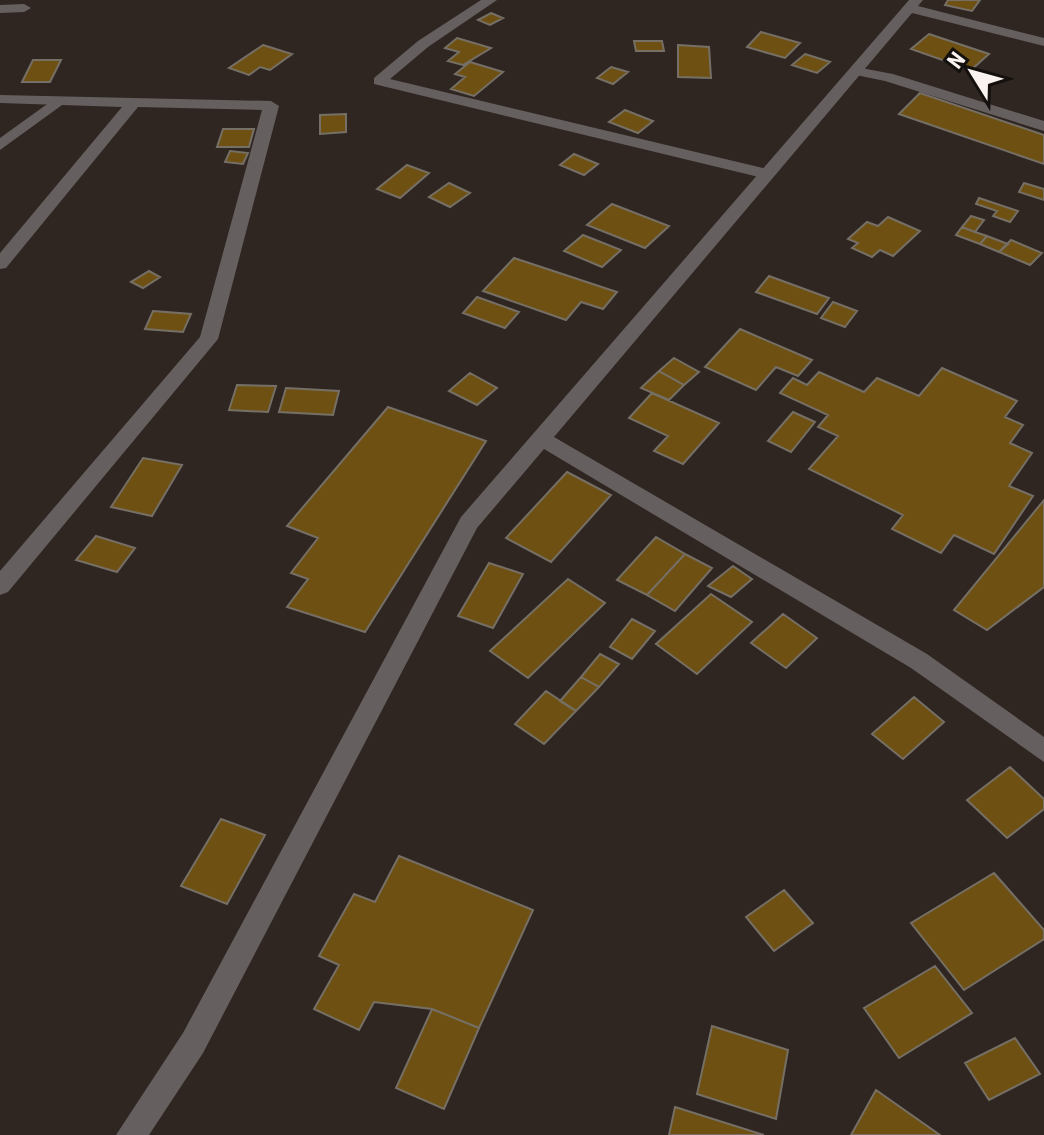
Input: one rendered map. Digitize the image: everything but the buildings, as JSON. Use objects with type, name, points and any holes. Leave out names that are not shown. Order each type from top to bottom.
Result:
[{"type":"street","points":[[490,0],[423,44],[379,81],[767,174]]},
{"type":"street","points":[[131,1135],[193,1043],[469,523],[540,438],[913,4],[1044,42]]},
{"type":"street","points":[[0,9],[24,8]]},
{"type":"street","points":[[856,71],[888,77],[1044,126]]},
{"type":"street","points":[[0,99],[271,106],[209,339],[0,586]]},
{"type":"street","points":[[0,145],[62,100]]},
{"type":"street","points":[[0,264],[134,102]]},
{"type":"street","points":[[540,438],[919,661],[1044,751]]}]
